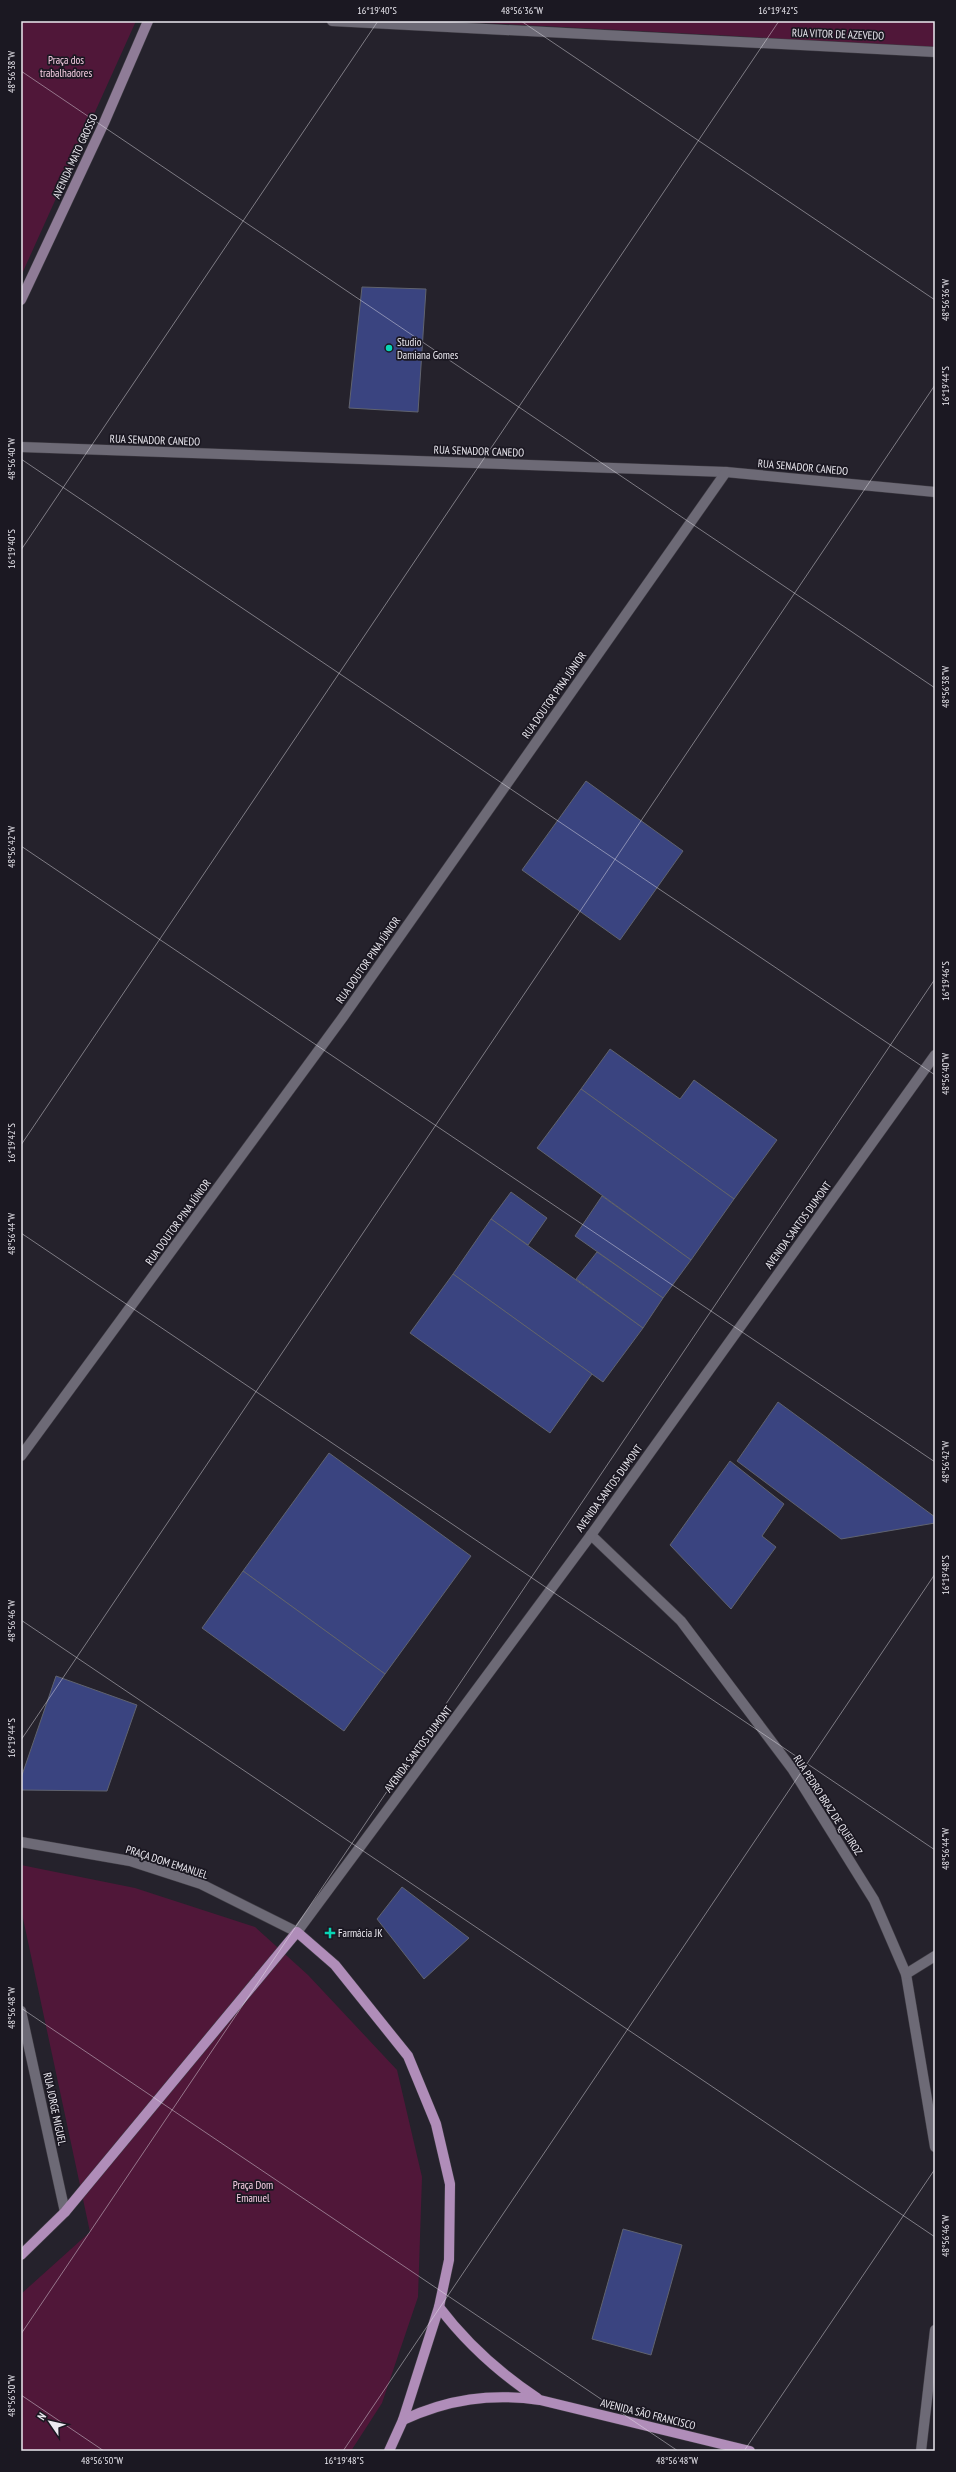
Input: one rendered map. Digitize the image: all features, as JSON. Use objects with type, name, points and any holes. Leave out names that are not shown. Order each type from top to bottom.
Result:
[{"type":"main road","name":"AVENIDA MATO GROSSO","points":[[21,300],[104,123],[148,21]]},
{"type":"main road","points":[[21,2255],[65,2212],[297,1932]]},
{"type":"main road","name":"PRAÇA DOM EMANUEL","points":[[297,1932],[335,1966],[408,2056],[436,2124],[450,2184],[449,2260],[439,2306],[403,2420],[389,2451]]},
{"type":"main road","name":"AVENIDA SÃO FRANCISCO","points":[[439,2306],[458,2332],[481,2356],[509,2380],[540,2400]]},
{"type":"main road","name":"AVENIDA SÃO FRANCISCO","points":[[403,2420],[444,2403],[466,2398],[515,2396],[540,2400],[750,2451]]},
{"type":"street","name":"RUA VITOR DE AZEVEDO","points":[[332,21],[935,52]]},
{"type":"street","name":"RUA SENADOR CANEDO","points":[[21,447],[726,472],[935,492]]},
{"type":"street","name":"RUA DOUTOR PINA JÚNIOR","points":[[21,1456],[343,1017],[726,472]]},
{"type":"street","name":"AVENIDA SANTOS DUMONT","points":[[297,1932],[591,1535],[935,1055]]},
{"type":"street","name":"RUA PEDRO BRAZ DE QUEIROZ","points":[[591,1535],[681,1621],[793,1770],[874,1900],[906,1974],[935,2146]]},
{"type":"street","name":"PRAÇA DOM EMANUEL","points":[[21,1842],[130,1861],[201,1884],[297,1932]]},
{"type":"street","points":[[906,1974],[935,1956]]},
{"type":"street","name":"RUA JORGE MIGUEL","points":[[21,2011],[65,2212]]},
{"type":"street","points":[[921,2451],[935,2330]]},
{"type":"green space","name":"Praça dos trabalhadores","points":[[21,21],[136,21],[21,276]]},
{"type":"green space","points":[[445,21],[935,21],[935,49],[734,36]]},
{"type":"green space","name":"Praça Dom Emanuel","points":[[21,1865],[135,1888],[255,1927],[308,1975],[397,2070],[422,2177],[418,2297],[382,2403],[351,2451],[21,2451],[21,2294],[90,2232],[21,1909]]},
{"type":"building","name":"Studio Damiana Gomes","points":[[362,287],[426,289],[418,412],[349,408]]},
{"type":"building","points":[[586,781],[683,851],[620,940],[522,870]]},
{"type":"building","points":[[610,1049],[680,1099],[694,1080],[777,1140],[734,1199],[581,1089]]},
{"type":"building","points":[[581,1089],[734,1199],[691,1260],[537,1148]]},
{"type":"building","points":[[511,1192],[547,1218],[528,1245],[491,1219]]},
{"type":"building","points":[[602,1196],[691,1260],[663,1298],[575,1236]]},
{"type":"building","points":[[491,1219],[643,1328],[603,1382],[453,1274]]},
{"type":"building","points":[[597,1252],[663,1298],[643,1328],[576,1279]]},
{"type":"building","points":[[453,1274],[592,1374],[550,1433],[410,1333]]},
{"type":"building","points":[[778,1402],[935,1517],[935,1523],[841,1539],[737,1461]]},
{"type":"building","points":[[329,1453],[471,1556],[385,1674],[243,1571]]},
{"type":"building","points":[[730,1461],[784,1504],[762,1536],[776,1547],[731,1609],[670,1545]]},
{"type":"building","points":[[243,1571],[385,1674],[344,1731],[202,1628]]},
{"type":"building","points":[[56,1676],[137,1705],[107,1791],[21,1790],[21,1778]]},
{"type":"building","points":[[402,1887],[469,1938],[424,1979],[377,1919]]},
{"type":"building","points":[[623,2229],[682,2245],[651,2355],[592,2339]]},
{"type":"place","name":"Studio Damiana Gomes","points":[[389,348]]},
{"type":"place","name":"Farmácia JK","points":[[330,1933]]}]
